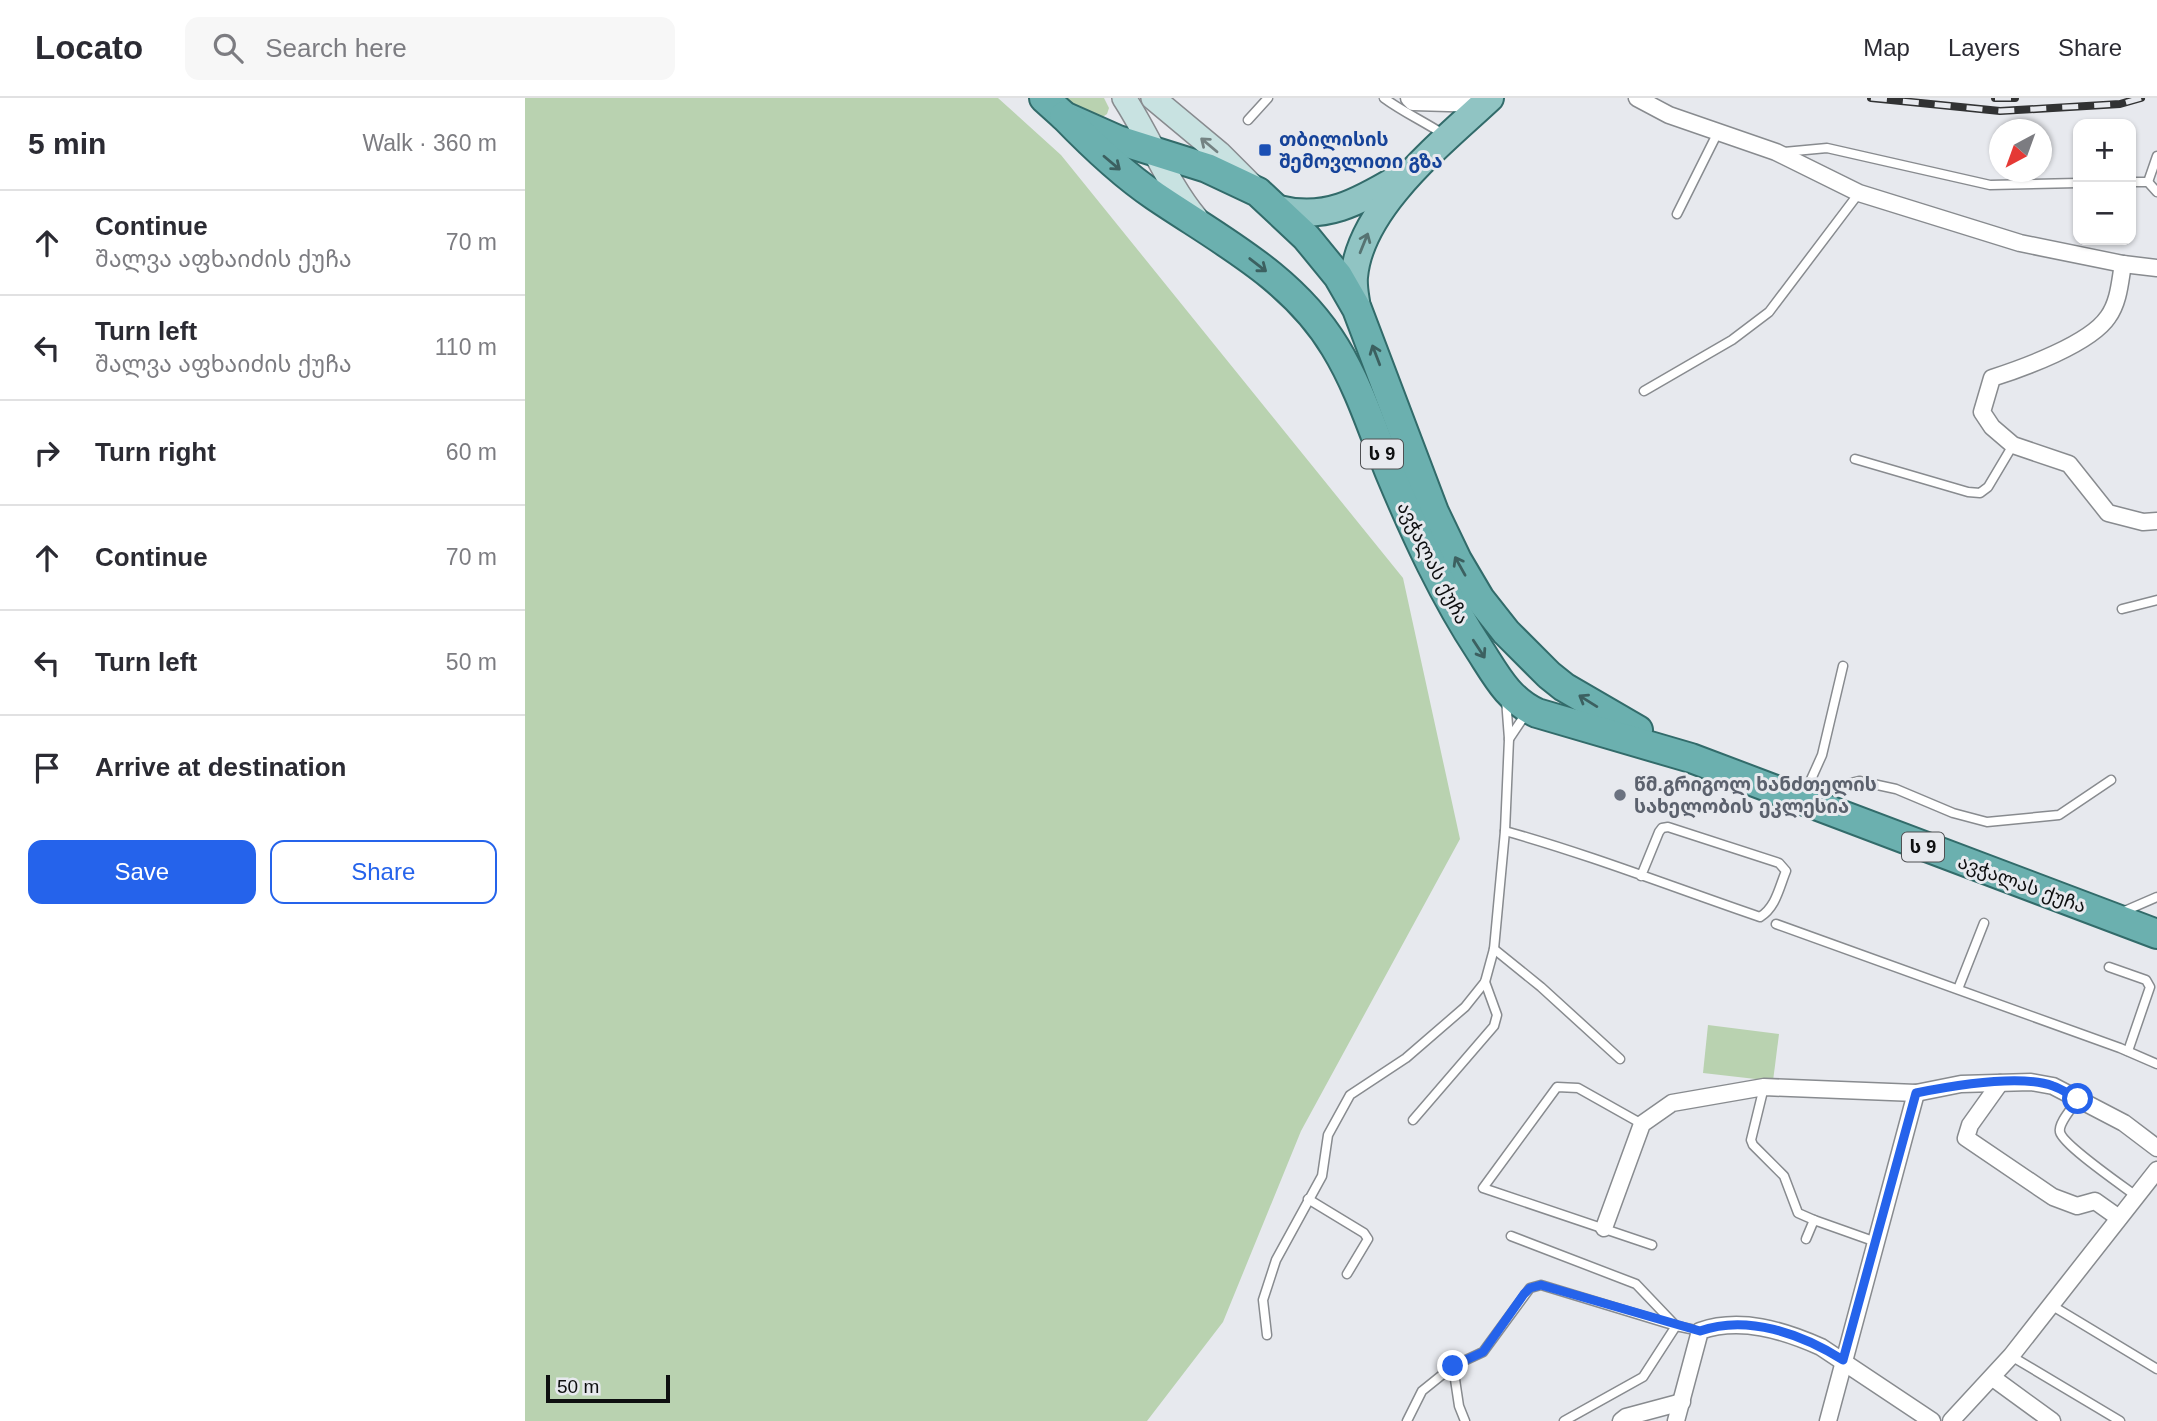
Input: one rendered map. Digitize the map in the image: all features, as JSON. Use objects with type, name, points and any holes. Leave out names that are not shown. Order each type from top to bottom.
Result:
[{"type":"highway","name":"ს 9","points":[[1054,107],[1118,140],[1207,168],[1268,200]]},
{"type":"highway","name":"ავჭალას ქუჩა","points":[[1054,107],[1093,146],[1131,178],[1280,282],[1313,315],[1335,347],[1353,381],[1411,523],[1437,577],[1459,619],[1514,699],[1529,709],[1691,758],[2157,934]]},
{"type":"highway","points":[[1180,198],[1182,180],[1194,170],[1207,168]]},
{"type":"highway","name":"ავჭალას ქუჩა","points":[[1268,200],[1322,256],[1357,309],[1434,512],[1457,560],[1494,619],[1549,675],[1612,716],[1691,758]]},
{"type":"highway","points":[[1529,709],[1538,705],[1547,695],[1549,675]]},
{"type":"main road","points":[[1153,98],[1219,153],[1268,200],[1307,213],[1335,211],[1363,199],[1416,167]]},
{"type":"main road","points":[[1094,129],[1110,128],[1119,122],[1125,113],[1125,99]]},
{"type":"main road","points":[[1125,99],[1180,198],[1203,226]]},
{"type":"main road","points":[[1357,309],[1354,277],[1370,229],[1382,208],[1416,167],[1487,101]]},
{"type":"street","points":[[1409,98],[1413,102],[1487,101]]},
{"type":"street","points":[[1637,98],[1669,115],[1776,152],[1859,193],[2020,243],[2123,264],[2157,268]]},
{"type":"street","points":[[2123,264],[2119,292],[2109,316],[2095,333],[2024,368],[1992,378],[1982,412],[1992,427],[2013,445],[2069,464],[2108,513],[2143,522],[2157,521]]},
{"type":"street","points":[[1604,1228],[1641,1124],[1672,1103],[1764,1087],[1916,1093],[1961,1084],[2031,1082],[2053,1086],[2124,1123],[2157,1148]]},
{"type":"street","points":[[2000,1083],[1970,1125],[1966,1138],[2053,1197],[2077,1206],[2095,1201],[2119,1218]]},
{"type":"street","points":[[1828,1421],[1916,1093]]},
{"type":"street","points":[[1951,1421],[1993,1378],[2157,1170]]},
{"type":"street","points":[[1676,1421],[1700,1331],[1718,1325],[1741,1323],[1801,1338],[1821,1346],[1932,1421]]},
{"type":"street","points":[[1993,1378],[2052,1421]]},
{"type":"street","points":[[1621,1421],[1682,1402]]},
{"type":"lane","points":[[1248,120],[1268,98]]},
{"type":"lane","points":[[1384,98],[1448,138]]},
{"type":"lane","points":[[1677,214],[1718,132]]},
{"type":"lane","points":[[1776,152],[1827,148],[1990,185],[2073,183]]},
{"type":"lane","points":[[2148,182],[2157,156]]},
{"type":"lane","points":[[2136,182],[2148,182],[2157,192]]},
{"type":"lane","points":[[1644,391],[1731,340],[1769,313],[1859,193]]},
{"type":"lane","points":[[1855,459],[1968,492],[1980,493],[1988,487],[2013,445]]},
{"type":"lane","points":[[2122,609],[2157,600]]},
{"type":"lane","points":[[1808,803],[1843,666]]},
{"type":"lane","points":[[1267,1335],[1263,1300],[1276,1260],[1322,1176],[1328,1135],[1350,1095],[1406,1058],[1465,1007],[1485,982],[1494,949],[1506,831],[1509,738],[1506,690]]},
{"type":"lane","points":[[1509,738],[1529,709]]},
{"type":"lane","points":[[1808,803],[1838,786],[1859,781],[1896,789],[1953,813],[1987,822],[2059,815],[2111,780]]},
{"type":"lane","points":[[1506,831],[1551,844],[1641,876],[1760,917],[1769,911],[1774,903],[1786,872],[1779,863],[1668,827],[1661,828],[1641,876]]},
{"type":"lane","points":[[2111,917],[2157,897]]},
{"type":"lane","points":[[1958,989],[1984,923]]},
{"type":"lane","points":[[1776,924],[2128,1051],[2157,1064]]},
{"type":"lane","points":[[1494,949],[1541,987],[1620,1059]]},
{"type":"lane","points":[[2109,967],[2146,980],[2150,987],[2128,1051]]},
{"type":"lane","points":[[1413,1120],[1494,1026],[1497,1015],[1485,982]]},
{"type":"lane","points":[[1641,1124],[1578,1088],[1557,1087],[1483,1188],[1652,1245]]},
{"type":"lane","points":[[1764,1087],[1751,1140],[1784,1176],[1798,1213],[1876,1242]]},
{"type":"lane","points":[[2078,1099],[2059,1128],[2060,1135],[2087,1160],[2136,1196]]},
{"type":"lane","points":[[1308,1199],[1364,1233],[1368,1239],[1347,1274]]},
{"type":"lane","points":[[1806,1239],[1814,1220]]},
{"type":"lane","points":[[1511,1236],[1636,1284],[1676,1326]]},
{"type":"lane","points":[[1407,1421],[1422,1391],[1453,1366],[1483,1352],[1530,1288],[1541,1285],[1700,1331]]},
{"type":"lane","points":[[2051,1305],[2157,1370]]},
{"type":"lane","points":[[1564,1421],[1643,1377],[1676,1326]]},
{"type":"lane","points":[[2011,1356],[2120,1421]]},
{"type":"lane","points":[[1453,1366],[1459,1406],[1465,1421]]},
{"type":"green space","points":[[525,98],[998,98],[1061,155],[1403,578],[1460,839],[1301,1131],[1223,1322],[1147,1421],[525,1421]]},
{"type":"green space","points":[[1062,98],[1104,98],[1109,108],[1107,114],[1101,118]]},
{"type":"green space","points":[[1708,1025],[1779,1034],[1773,1081],[1703,1073]]},
{"type":"railway","points":[[1871,98],[2000,111],[2120,104],[2141,98]]},
{"type":"railway","points":[[1995,98],[2015,98]]},
{"type":"place","name":"თბილისის შემოვლითი გზა","points":[[1265,150]]},
{"type":"place","name":"წმ.გრიგოლ ხანძთელის სახელობის ეკლესია","points":[[1620,795]]},
{"type":"route","points":[[1453,1366],[1483,1352],[1524,1294],[1530,1288],[1541,1285],[1700,1331],[1718,1325],[1741,1323],[1801,1338],[1821,1346],[1843,1360],[1916,1093],[1961,1084],[2031,1082],[2053,1086],[2078,1099]]}]
